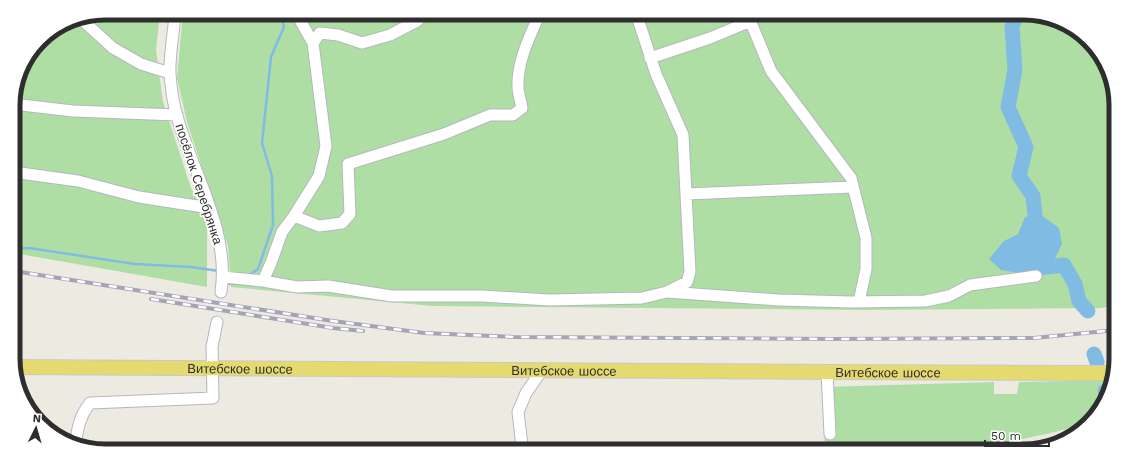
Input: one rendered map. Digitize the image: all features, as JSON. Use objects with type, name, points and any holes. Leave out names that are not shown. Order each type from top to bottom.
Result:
[{"type":"main road","name":"Витебское шоссе","points":[[20,367],[1108,373]]},
{"type":"street","name":"посёлок Серебрянка","points":[[174,20],[170,73],[177,116],[210,208],[220,242],[223,277],[221,292]]},
{"type":"street","points":[[263,282],[282,232],[319,176],[326,146],[313,43],[300,20]]},
{"type":"street","points":[[313,43],[320,33],[338,35],[362,43],[390,34],[418,20]]},
{"type":"street","points":[[294,216],[319,226],[342,223],[350,214],[348,164],[444,134],[490,115],[513,115],[522,108],[518,87],[519,70],[537,20]]},
{"type":"street","points":[[223,277],[298,288],[328,286],[392,296],[482,296],[550,300],[642,298],[667,292],[687,282],[690,272],[682,135],[650,58],[638,20]]},
{"type":"street","points":[[650,58],[710,38],[743,20]]},
{"type":"street","points":[[750,20],[771,71],[850,178],[866,238],[866,269],[859,302]]},
{"type":"street","points":[[85,23],[113,48],[141,64],[170,73]]},
{"type":"street","name":"посёлок Серебрянка","points":[[20,105],[73,111],[177,116]]},
{"type":"street","points":[[20,173],[78,181],[139,197],[210,208]]},
{"type":"street","points":[[686,194],[853,187]]},
{"type":"street","points":[[667,292],[779,300],[859,302],[925,301],[948,296],[970,285],[1036,276]]},
{"type":"street","points":[[76,438],[83,412],[90,403],[213,398],[212,347],[217,322]]},
{"type":"street","points":[[522,444],[518,412],[526,393],[542,370]]},
{"type":"street","points":[[827,372],[830,434]]},
{"type":"green space","points":[[99,20],[159,20],[156,50],[163,102],[191,188],[207,219],[207,287],[20,254],[20,99],[23,83],[31,62],[41,49],[58,34],[72,26]]},
{"type":"green space","points":[[182,20],[1030,20],[1041,22],[1057,26],[1067,31],[1084,45],[1098,62],[1106,83],[1109,105],[1109,306],[1101,308],[864,310],[433,306],[231,287],[228,246],[187,122],[177,78]]},
{"type":"green space","points":[[1106,380],[1098,402],[1084,419],[1075,427],[1055,432],[1001,444],[825,444],[823,387],[994,382],[994,394],[1017,394],[1019,382]]},
{"type":"water","points":[[1041,215],[1059,228],[1062,244],[1048,273],[1018,273],[1001,270],[989,259],[1004,241],[1018,234],[1025,217]]},
{"type":"waterway","points":[[248,276],[258,269],[273,225],[272,176],[262,143],[271,57],[284,27],[282,20]]},
{"type":"waterway","points":[[1014,20],[1012,27],[1015,70],[1008,107],[1026,147],[1019,176],[1033,196],[1035,215],[1034,235]]},
{"type":"waterway","points":[[20,249],[29,248],[135,264],[191,267],[219,271]]},
{"type":"waterway","points":[[1036,261],[1038,268],[1064,265],[1075,284],[1079,301],[1088,311]]},
{"type":"waterway","points":[[1094,354],[1097,362]]},
{"type":"railway","points":[[20,272],[333,321],[424,333],[514,337],[831,339],[1034,338],[1109,331]]},
{"type":"railway","points":[[151,299],[333,328],[363,331]]}]
